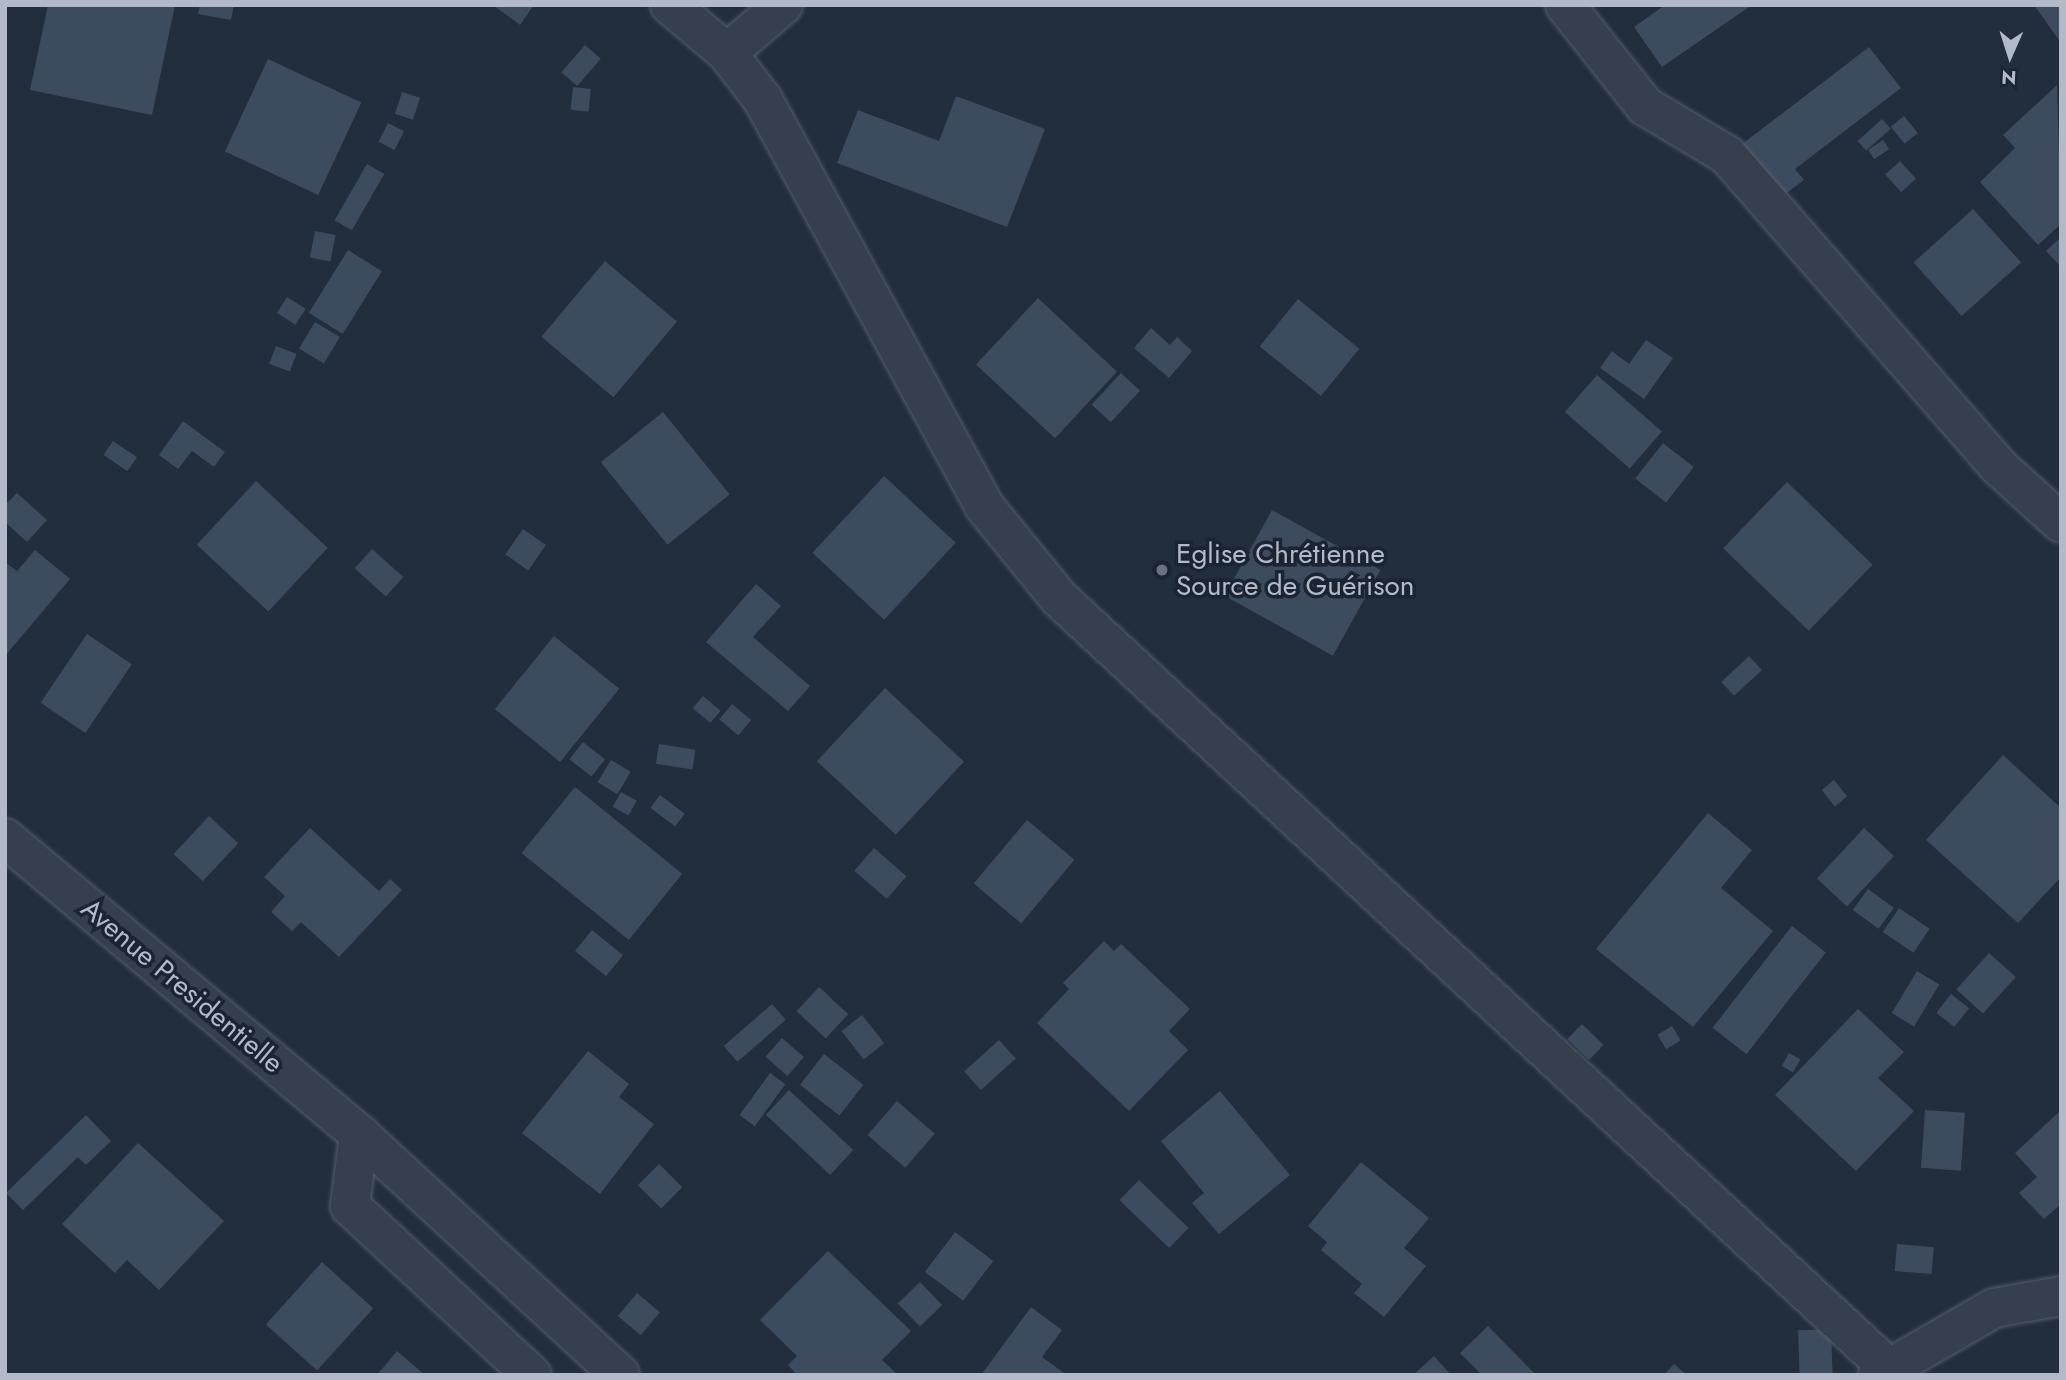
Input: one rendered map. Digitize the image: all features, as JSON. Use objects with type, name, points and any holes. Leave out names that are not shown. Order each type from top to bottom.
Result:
[{"type":"street","points":[[670,5],[727,53],[763,100],[984,506],[1059,598],[1886,1372],[1994,1308],[2061,1296]]},
{"type":"street","points":[[727,53],[783,5]]},
{"type":"street","points":[[1565,5],[1645,106],[1727,155],[1979,445],[2061,523]]},
{"type":"street","name":"Avenue Presidentielle","points":[[5,838],[359,1134],[620,1375]]},
{"type":"street","points":[[359,1134],[350,1206],[532,1375]]},
{"type":"building","points":[[48,5],[175,5],[152,115],[30,90]]},
{"type":"building","points":[[200,5],[234,5],[231,20],[198,14]]},
{"type":"building","points":[[493,5],[534,5],[520,25]]},
{"type":"building","points":[[1665,5],[1749,7],[1662,67],[1634,27]]},
{"type":"building","points":[[2034,5],[2061,5],[2061,43]]},
{"type":"building","points":[[585,45],[601,59],[577,86],[561,72]]},
{"type":"building","points":[[1869,47],[1901,88],[1795,169],[1804,180],[1777,200],[1737,148]]},
{"type":"building","points":[[268,59],[361,103],[318,195],[225,151]]},
{"type":"building","points":[[2057,85],[2061,224],[2038,245],[1980,182],[2015,148],[2003,135]]},
{"type":"building","points":[[573,87],[591,89],[588,112],[571,110]]},
{"type":"building","points":[[402,92],[420,98],[413,120],[395,114]]},
{"type":"building","points":[[956,96],[1045,129],[1007,227],[837,163],[858,110],[939,141]]},
{"type":"building","points":[[1904,116],[1918,133],[1905,144],[1891,127]]},
{"type":"building","points":[[1882,119],[1891,129],[1866,151],[1857,141]]},
{"type":"building","points":[[388,123],[404,131],[395,150],[378,142]]},
{"type":"building","points":[[1883,140],[1889,149],[1874,159],[1868,150]]},
{"type":"building","points":[[1900,161],[1916,179],[1901,192],[1885,174]]},
{"type":"building","points":[[367,164],[384,174],[352,230],[334,220]]},
{"type":"building","points":[[1973,209],[2021,263],[1962,316],[1914,263]]},
{"type":"building","points":[[315,231],[336,235],[330,262],[310,258]]},
{"type":"building","points":[[2061,237],[2061,267],[2046,251]]},
{"type":"building","points":[[348,250],[382,271],[343,334],[309,313]]},
{"type":"building","points":[[605,261],[677,321],[613,397],[541,337]]},
{"type":"building","points":[[287,297],[306,309],[296,325],[277,313]]},
{"type":"building","points":[[1038,298],[1117,372],[1055,438],[976,365]]},
{"type":"building","points":[[1298,299],[1359,349],[1321,396],[1260,346]]},
{"type":"building","points":[[315,322],[340,337],[324,364],[299,349]]},
{"type":"building","points":[[1151,328],[1170,345],[1177,337],[1192,351],[1169,378],[1134,348]]},
{"type":"building","points":[[1646,340],[1673,358],[1644,399],[1600,368],[1612,351],[1629,364]]},
{"type":"building","points":[[276,346],[297,354],[290,372],[269,364]]},
{"type":"building","points":[[1121,373],[1140,391],[1111,422],[1092,404]]},
{"type":"building","points":[[1597,375],[1662,431],[1630,468],[1565,412]]},
{"type":"building","points":[[663,412],[730,494],[668,545],[601,462]]},
{"type":"building","points":[[183,421],[225,452],[214,467],[192,451],[178,469],[159,455]]},
{"type":"building","points":[[113,441],[137,457],[128,471],[103,455]]},
{"type":"building","points":[[1663,443],[1694,467],[1666,502],[1635,478]]},
{"type":"building","points":[[884,476],[956,543],[884,620],[812,553]]},
{"type":"building","points":[[256,481],[328,548],[268,611],[197,545]]},
{"type":"building","points":[[1787,482],[1873,565],[1809,631],[1723,548]]},
{"type":"building","points":[[17,493],[47,520],[27,542],[5,522],[5,505]]},
{"type":"building","points":[[1272,510],[1380,570],[1333,656],[1224,596]]},
{"type":"building","points":[[523,529],[546,545],[528,570],[505,554]]},
{"type":"building","points":[[372,549],[403,577],[386,596],[355,568]]},
{"type":"building","points":[[35,550],[70,579],[5,656],[5,562],[17,571]]},
{"type":"building","points":[[756,584],[781,606],[753,637],[810,686],[788,711],[706,642]]},
{"type":"building","points":[[87,634],[132,664],[85,733],[41,703]]},
{"type":"building","points":[[554,636],[619,689],[560,762],[495,709]]},
{"type":"building","points":[[1749,656],[1762,670],[1734,696],[1721,682]]},
{"type":"building","points":[[885,688],[964,762],[896,835],[817,761]]},
{"type":"building","points":[[703,696],[721,711],[710,723],[693,708]]},
{"type":"building","points":[[732,704],[751,720],[738,735],[719,719]]},
{"type":"building","points":[[583,742],[605,759],[592,777],[569,759]]},
{"type":"building","points":[[659,744],[696,750],[692,770],[656,764]]},
{"type":"building","points":[[2003,755],[2061,808],[2061,877],[2018,923],[1926,840]]},
{"type":"building","points":[[611,760],[631,772],[617,794],[598,782]]},
{"type":"building","points":[[1834,780],[1847,796],[1835,806],[1822,790]]},
{"type":"building","points":[[575,787],[682,874],[629,940],[522,853]]},
{"type":"building","points":[[621,792],[637,801],[629,816],[613,807]]},
{"type":"building","points":[[660,795],[685,814],[675,826],[650,808]]},
{"type":"building","points":[[1708,813],[1752,850],[1721,888],[1773,931],[1693,1027],[1596,949]]},
{"type":"building","points":[[209,816],[238,843],[203,881],[174,854]]},
{"type":"building","points":[[1027,820],[1074,860],[1021,923],[974,884]]},
{"type":"building","points":[[310,828],[379,891],[390,879],[402,890],[339,957],[301,922],[292,931],[271,912],[285,896],[264,877]]},
{"type":"building","points":[[1864,828],[1894,856],[1847,906],[1817,878]]},
{"type":"building","points":[[874,848],[906,876],[887,899],[854,871]]},
{"type":"building","points":[[1868,889],[1894,908],[1879,929],[1853,910]]},
{"type":"building","points":[[1899,908],[1930,929],[1913,953],[1883,932]]},
{"type":"building","points":[[1792,926],[1826,952],[1746,1054],[1713,1028]]},
{"type":"building","points":[[592,930],[623,955],[606,976],[575,951]]},
{"type":"building","points":[[1104,941],[1114,951],[1121,944],[1190,1009],[1169,1031],[1188,1050],[1129,1111],[1037,1023],[1069,989],[1063,983]]},
{"type":"building","points":[[1989,953],[2016,977],[1983,1014],[1956,989]]},
{"type":"building","points":[[1917,971],[1939,984],[1914,1026],[1892,1013]]},
{"type":"building","points":[[819,987],[848,1014],[826,1038],[796,1011]]},
{"type":"building","points":[[1951,994],[1969,1008],[1954,1027],[1936,1013]]},
{"type":"building","points":[[772,1004],[786,1020],[737,1062],[724,1046]]},
{"type":"building","points":[[1858,1009],[1904,1052],[1878,1078],[1914,1111],[1856,1171],[1775,1095]]},
{"type":"building","points":[[862,1015],[884,1043],[864,1059],[842,1031]]},
{"type":"building","points":[[1582,1024],[1604,1045],[1589,1060],[1567,1039]]},
{"type":"building","points":[[1672,1026],[1681,1041],[1666,1049],[1657,1035]]},
{"type":"building","points":[[782,1038],[804,1057],[787,1076],[766,1057]]},
{"type":"building","points":[[999,1040],[1016,1059],[981,1090],[964,1071]]},
{"type":"building","points":[[588,1051],[629,1084],[619,1097],[654,1124],[600,1194],[522,1133]]},
{"type":"building","points":[[1789,1053],[1800,1059],[1793,1072],[1782,1066]]},
{"type":"building","points":[[824,1054],[863,1085],[839,1116],[800,1085]]},
{"type":"building","points":[[770,1073],[785,1084],[755,1126],[739,1115]]},
{"type":"building","points":[[789,1090],[853,1150],[830,1175],[766,1115]]},
{"type":"building","points":[[1220,1091],[1290,1175],[1219,1234],[1192,1203],[1204,1193],[1161,1141]]},
{"type":"building","points":[[897,1101],[935,1134],[905,1168],[867,1135]]},
{"type":"building","points":[[1925,1110],[1965,1113],[1961,1171],[1921,1168]]},
{"type":"building","points":[[2061,1110],[2061,1204],[2044,1219],[2019,1193],[2037,1177],[2015,1153]]},
{"type":"building","points":[[86,1115],[111,1141],[86,1165],[78,1157],[23,1210],[6,1193]]},
{"type":"building","points":[[138,1143],[224,1221],[159,1290],[127,1260],[115,1273],[62,1224]]},
{"type":"building","points":[[1361,1162],[1429,1218],[1404,1248],[1426,1266],[1384,1317],[1354,1293],[1362,1284],[1321,1250],[1327,1242],[1308,1226]]},
{"type":"building","points":[[659,1164],[682,1187],[661,1209],[638,1185]]},
{"type":"building","points":[[1139,1180],[1189,1228],[1169,1248],[1120,1200]]},
{"type":"building","points":[[955,1232],[993,1261],[963,1301],[925,1272]]},
{"type":"building","points":[[1897,1244],[1934,1247],[1932,1274],[1895,1271]]},
{"type":"building","points":[[828,1251],[911,1331],[882,1360],[898,1375],[797,1375],[788,1365],[797,1356],[760,1320]]},
{"type":"building","points":[[322,1262],[373,1308],[317,1371],[266,1324]]},
{"type":"building","points":[[920,1282],[942,1305],[920,1327],[898,1304]]},
{"type":"building","points":[[637,1293],[660,1312],[641,1335],[618,1316]]},
{"type":"building","points":[[1031,1307],[1062,1330],[1042,1357],[1067,1375],[981,1375]]},
{"type":"building","points":[[1488,1326],[1536,1375],[1482,1375],[1460,1353]]},
{"type":"building","points":[[1831,1329],[1833,1375],[1800,1375],[1798,1330]]},
{"type":"building","points":[[397,1351],[425,1375],[377,1375]]},
{"type":"building","points":[[1434,1356],[1451,1375],[1413,1375]]},
{"type":"building","points":[[1674,1364],[1687,1375],[1664,1375]]},
{"type":"place","name":"Eglise Chrétienne Source de Guérison","points":[[1162,570]]}]
